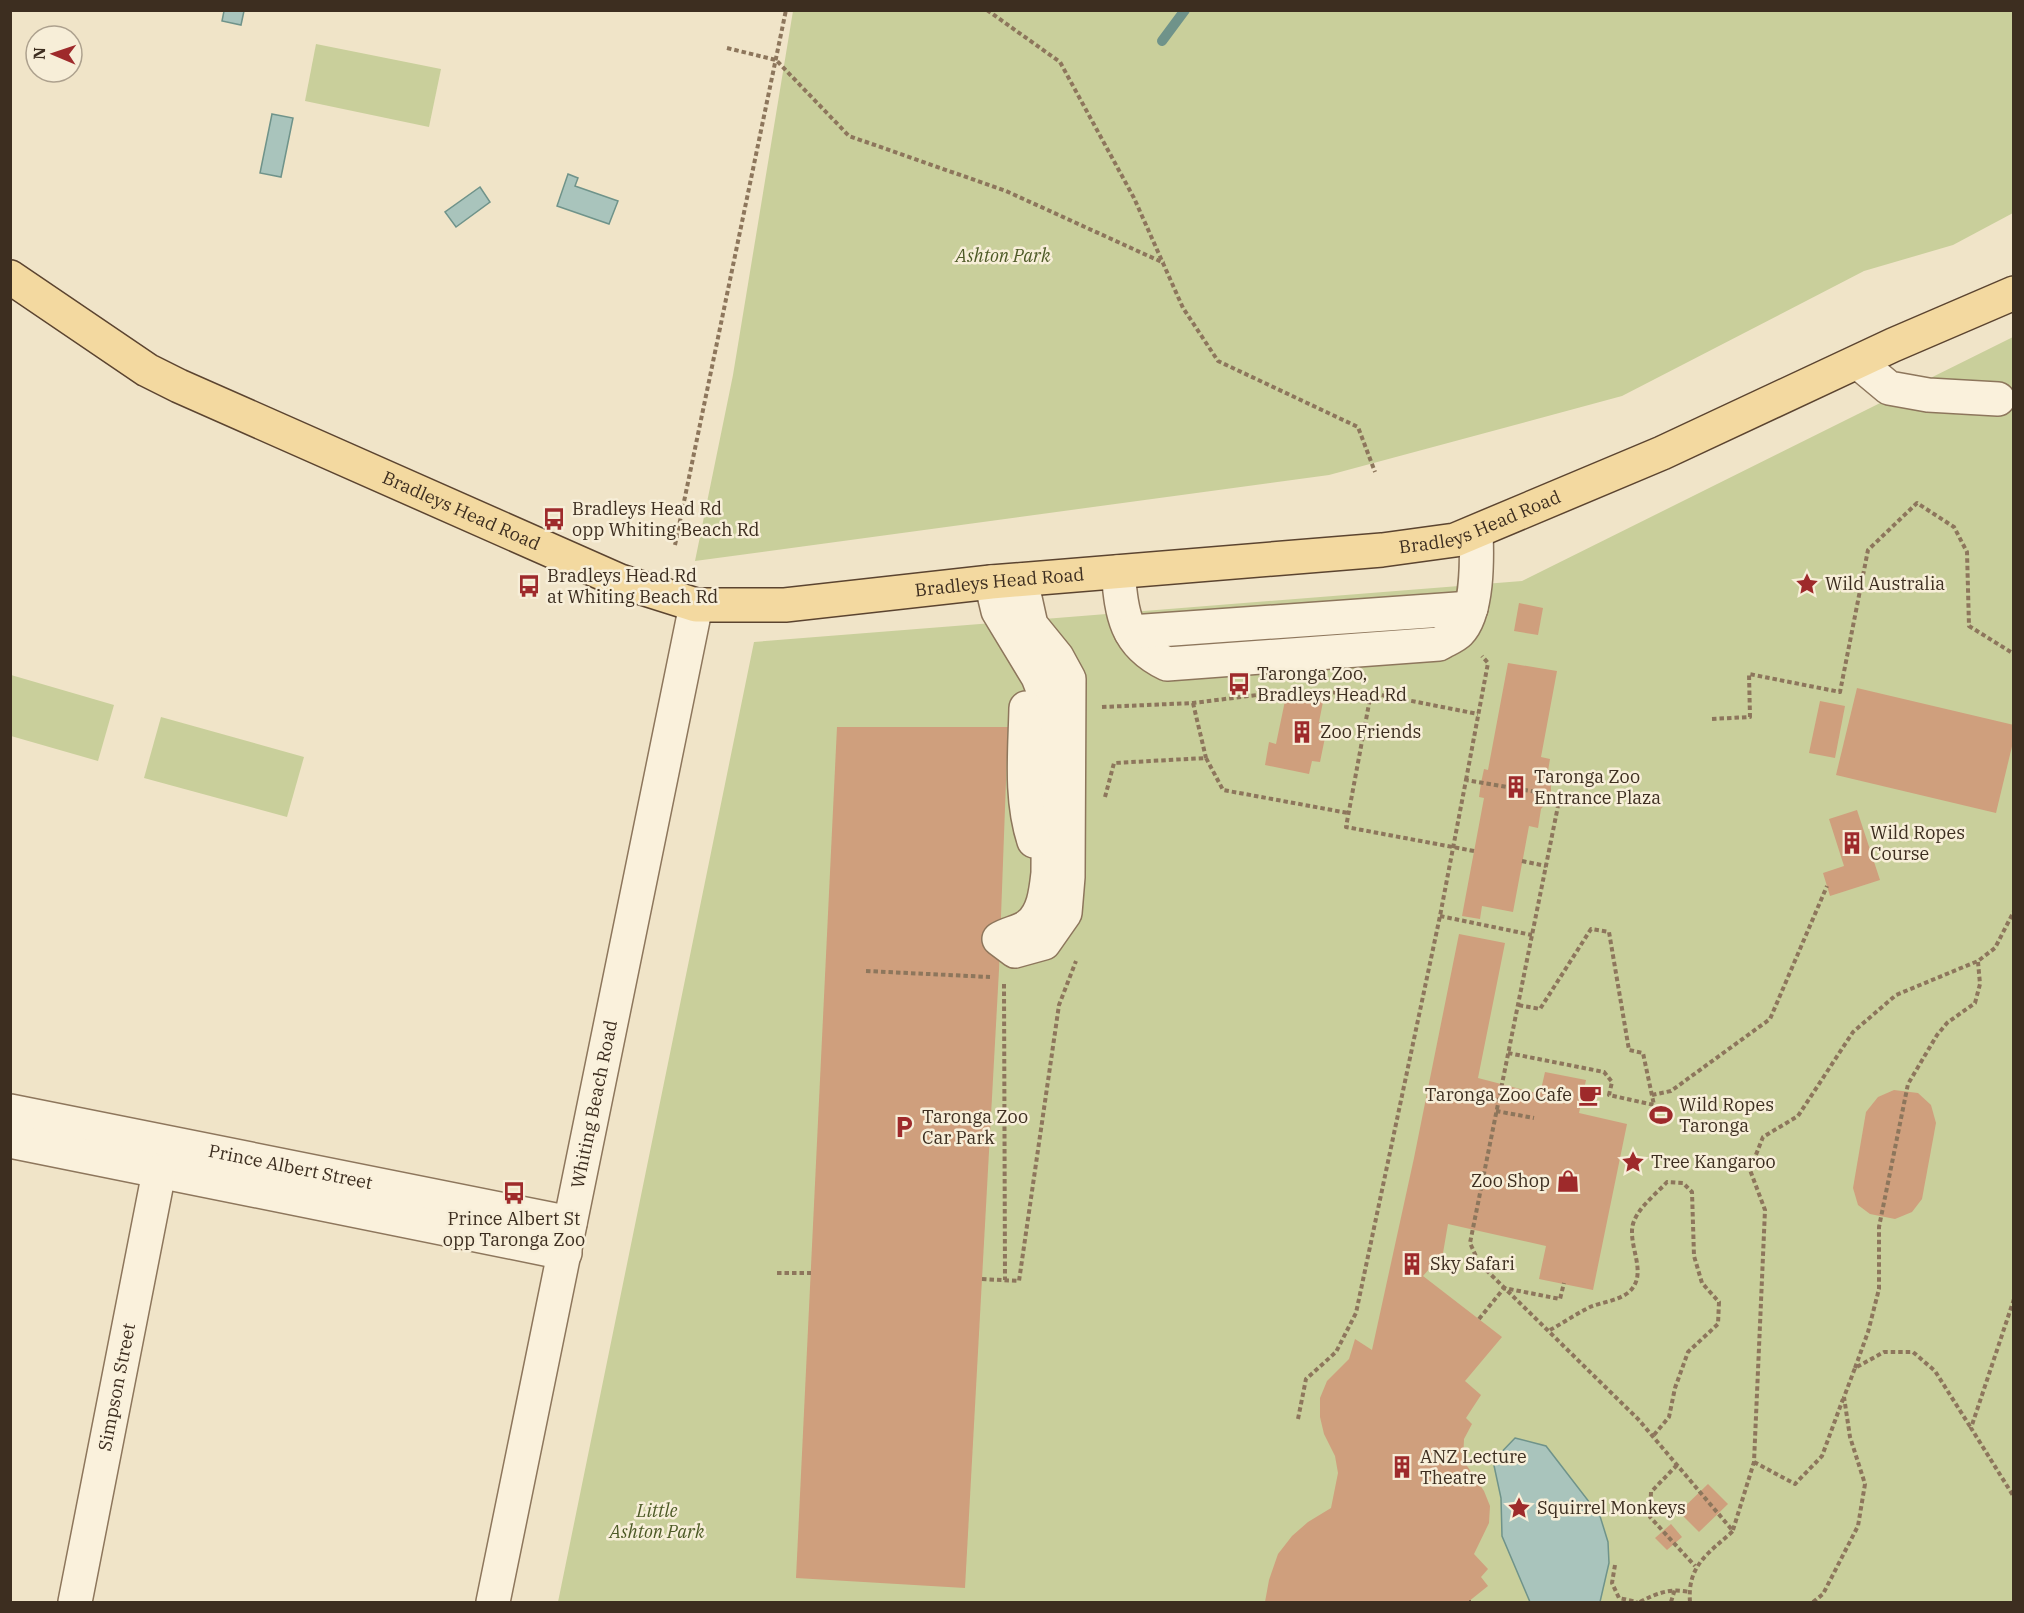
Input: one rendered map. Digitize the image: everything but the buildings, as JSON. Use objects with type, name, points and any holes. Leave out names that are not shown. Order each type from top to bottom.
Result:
[{"type":"main road","name":"Bradleys Head Road","points":[[10,277],[147,370],[178,386],[620,581],[696,604],[785,605],[1006,581],[1431,545],[1476,532],[1662,453],[2013,293]]},
{"type":"street","points":[[1859,363],[1888,388],[1928,395],[1998,399]]},
{"type":"street","points":[[1118,572],[1121,603],[1131,632],[1466,619],[1477,563],[1476,532]]},
{"type":"street","points":[[1006,581],[1031,625],[1057,657],[1069,679],[1068,877],[1065,913],[1056,930],[1044,944],[1015,951],[999,939],[1006,934],[1029,926],[1039,912],[1045,897],[1048,873],[1049,715],[1038,677],[998,611],[1006,581]]},
{"type":"street","name":"Whiting Beach Road","points":[[494,1602],[696,604]]},
{"type":"street","name":"Prince Albert Street","points":[[10,1111],[567,1238]]},
{"type":"street","name":"Prince Albert Street","points":[[10,1142],[159,1172],[567,1238]]},
{"type":"street","name":"Simpson Street","points":[[75,1602],[159,1172]]},
{"type":"path","points":[[675,545],[786,10]]},
{"type":"path","points":[[987,10],[1060,62],[1134,198],[1165,263],[1183,308],[1218,361],[1358,427],[1375,472]]},
{"type":"path","points":[[727,48],[776,60],[849,136],[1006,191],[1165,263]]},
{"type":"path","points":[[1712,719],[1750,717],[1749,674],[1840,692],[1868,550],[1917,503],[1954,527],[1967,552],[1969,626],[2013,654]]},
{"type":"path","points":[[1298,1419],[1306,1379],[1336,1352],[1356,1313],[1440,916],[1488,663],[1466,619]]},
{"type":"path","points":[[1474,851],[1346,827],[1371,693],[1479,714]]},
{"type":"path","points":[[1193,703],[1206,758],[1223,790],[1348,813]]},
{"type":"path","points":[[1103,804],[1114,764],[1206,758]]},
{"type":"path","points":[[1466,780],[1560,796],[1470,1244],[1479,1263],[1550,1330],[1653,1436],[1733,1531]]},
{"type":"path","points":[[1522,861],[1546,866]]},
{"type":"path","points":[[1652,1095],[1671,1090],[1770,1019],[1821,894],[1827,886]]},
{"type":"path","points":[[1690,1602],[1689,1592],[1695,1566],[1733,1531],[1754,1462],[1765,1210],[1750,1170],[1763,1137],[1798,1116],[1853,1032],[1896,995],[1977,961],[1995,948],[2013,911]]},
{"type":"path","points":[[1440,916],[1532,935]]},
{"type":"path","points":[[1508,1053],[1604,1072],[1612,1082],[1609,1095],[1654,1105],[1642,1053],[1629,1050],[1609,932],[1591,929],[1540,1009],[1518,1005]]},
{"type":"path","points":[[982,1279],[1019,1281],[1059,1005],[1080,952]]},
{"type":"path","points":[[1754,1462],[1795,1484],[1822,1456],[1855,1368],[1879,1289],[1879,1227],[1908,1084],[1937,1035],[1947,1023],[1975,1003],[1980,984],[1977,961]]},
{"type":"path","points":[[866,971],[998,978]]},
{"type":"path","points":[[1004,978],[1005,1280]]},
{"type":"path","points":[[1496,1111],[1534,1118]]},
{"type":"path","points":[[1550,1330],[1591,1307],[1629,1292],[1636,1279],[1637,1265],[1632,1243],[1632,1223],[1639,1210],[1667,1182],[1683,1183],[1692,1192],[1694,1256],[1702,1283],[1719,1302],[1718,1324],[1688,1352],[1675,1388],[1669,1417],[1653,1436]]},
{"type":"path","points":[[777,1273],[811,1273]]},
{"type":"path","points":[[1504,1288],[1560,1299],[1564,1283]]},
{"type":"path","points":[[1479,1319],[1504,1288]]},
{"type":"path","points":[[1971,1428],[2013,1299]]},
{"type":"path","points":[[1855,1368],[1884,1352],[1913,1352],[1935,1371],[2013,1497]]},
{"type":"path","points":[[1813,1602],[1823,1594],[1858,1526],[1866,1484],[1850,1437],[1844,1397]]},
{"type":"path","points":[[1677,1465],[1651,1492],[1650,1517],[1695,1566]]},
{"type":"path","points":[[1615,1565],[1612,1583],[1619,1598],[1638,1602],[1675,1589],[1689,1592]]},
{"type":"path","points":[[1671,1602],[1675,1589]]},
{"type":"green space","name":"Ashton Park","points":[[793,11],[2013,11],[2013,213],[1953,245],[1864,271],[1622,396],[1329,475],[695,561],[733,375]]},
{"type":"green space","points":[[316,44],[441,69],[429,127],[305,101]]},
{"type":"green space","name":"Little Ashton Park","points":[[2013,337],[2013,1602],[558,1602],[754,642],[1522,581]]},
{"type":"green space","points":[[11,675],[114,705],[98,761],[11,736]]},
{"type":"green space","points":[[161,717],[304,757],[287,817],[144,778]]},
{"type":"water","points":[[224,11],[244,11],[241,25],[222,21]]},
{"type":"water","points":[[272,114],[293,118],[281,177],[260,173]]},
{"type":"water","points":[[568,174],[578,178],[575,186],[618,201],[609,224],[557,206]]},
{"type":"water","points":[[480,187],[490,202],[456,227],[445,212]]},
{"type":"water","points":[[1515,1438],[1546,1446],[1600,1516],[1608,1542],[1609,1563],[1600,1602],[1530,1602],[1502,1536],[1501,1498],[1493,1461]]},
{"type":"waterway","points":[[1162,41],[1185,10]]},
{"type":"place","name":"Bradleys Head Rd opp Whiting Beach Rd","points":[[554,519]]},
{"type":"place","name":"Wild Australia","points":[[1807,584]]},
{"type":"place","name":"Bradleys Head Rd at Whiting Beach Rd","points":[[529,586]]},
{"type":"place","name":"Taronga Zoo, Bradleys Head Rd","points":[[1239,684]]},
{"type":"place","name":"Zoo Friends","points":[[1302,732]]},
{"type":"place","name":"Taronga Zoo Entrance Plaza","points":[[1516,787]]},
{"type":"place","name":"Wild Ropes Course","points":[[1852,843]]},
{"type":"place","name":"Taronga Zoo Cafe","points":[[1590,1095]]},
{"type":"place","name":"Wild Ropes Taronga","points":[[1661,1115]]},
{"type":"place","name":"Taronga Zoo Car Park","points":[[904,1127]]},
{"type":"place","name":"Tree Kangaroo","points":[[1633,1162]]},
{"type":"place","name":"Zoo Shop","points":[[1568,1181]]},
{"type":"place","name":"Prince Albert St opp Taronga Zoo","points":[[514,1193]]},
{"type":"place","name":"Sky Safari","points":[[1412,1264]]},
{"type":"place","name":"ANZ Lecture Theatre","points":[[1402,1467]]},
{"type":"place","name":"Squirrel Monkeys","points":[[1519,1508]]}]
